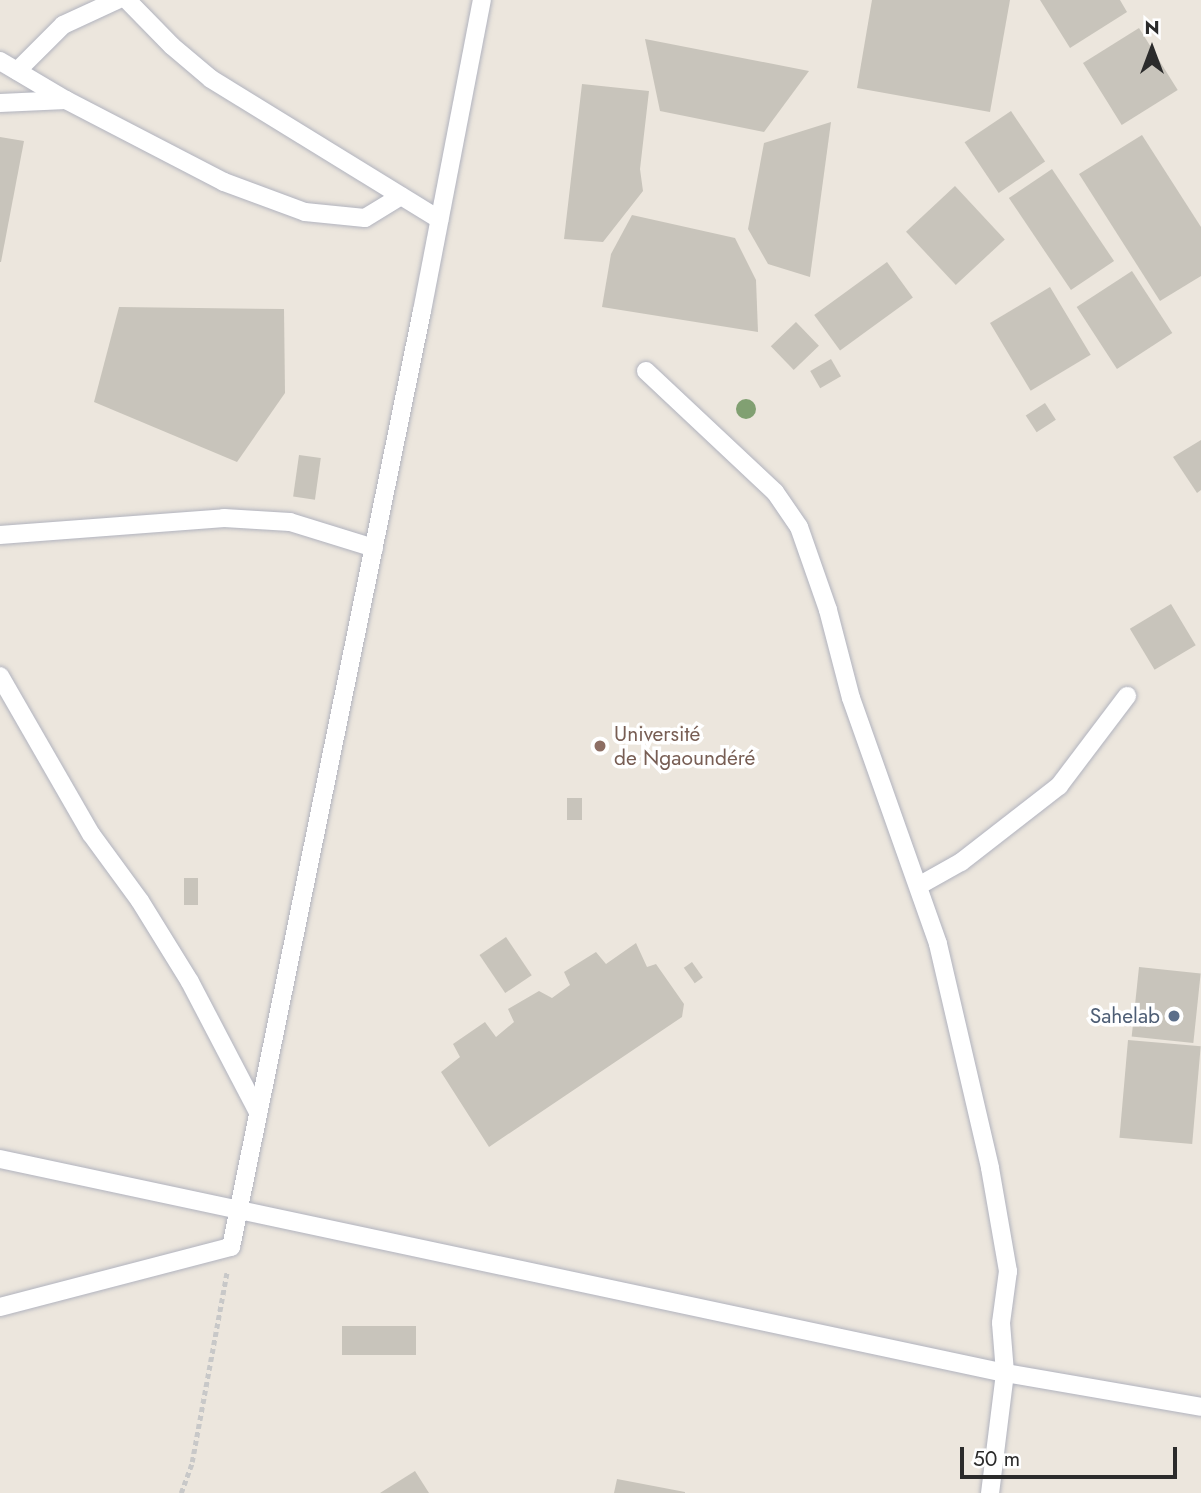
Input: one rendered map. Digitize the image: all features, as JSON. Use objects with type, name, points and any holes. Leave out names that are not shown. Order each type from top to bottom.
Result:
[{"type":"lane","points":[[16,71],[63,25],[117,0]]},
{"type":"lane","points":[[127,0],[172,46],[211,79],[439,219]]},
{"type":"lane","points":[[0,1307],[231,1247],[374,548],[482,0]]},
{"type":"lane","points":[[0,61],[66,100],[224,182],[305,212],[365,218],[401,196]]},
{"type":"lane","points":[[0,103],[66,100]]},
{"type":"lane","points":[[646,371],[775,492],[799,527],[828,610],[851,698],[920,885],[959,1030],[1000,1220],[1008,1271],[1001,1323],[1005,1373],[990,1493]]},
{"type":"lane","points":[[0,535],[224,518],[290,522],[374,548]]},
{"type":"lane","points":[[0,676],[92,834],[140,901],[190,982],[258,1112]]},
{"type":"lane","points":[[920,885],[961,862],[1059,786],[1128,696]]},
{"type":"lane","points":[[0,1159],[1005,1373],[1201,1407]]},
{"type":"path","points":[[181,1493],[192,1462],[231,1247]]},
{"type":"building","points":[[872,0],[1010,0],[990,112],[857,88]]},
{"type":"building","points":[[1040,0],[1120,0],[1127,12],[1070,48]]},
{"type":"building","points":[[1139,28],[1178,90],[1122,125],[1083,63]]},
{"type":"building","points":[[645,39],[809,71],[764,132],[660,111]]},
{"type":"building","points":[[582,84],[649,91],[640,169],[643,191],[603,242],[564,239]]},
{"type":"building","points":[[1011,111],[1045,162],[999,193],[965,142]]},
{"type":"building","points":[[831,122],[810,277],[768,264],[748,229],[764,143]]},
{"type":"building","points":[[1142,135],[1201,227],[1201,276],[1160,301],[1079,174]]},
{"type":"building","points":[[0,137],[24,141],[1,262],[0,262]]},
{"type":"building","points":[[1052,169],[1114,261],[1071,290],[1009,198]]},
{"type":"building","points":[[955,186],[1005,239],[956,285],[906,232]]},
{"type":"building","points":[[632,215],[735,238],[756,280],[758,332],[602,307],[611,254]]},
{"type":"building","points":[[887,262],[913,298],[840,350],[814,315]]},
{"type":"building","points":[[1132,271],[1172,333],[1117,369],[1077,307]]},
{"type":"building","points":[[1050,287],[1091,355],[1031,391],[990,323]]},
{"type":"building","points":[[119,307],[284,309],[285,393],[237,462],[94,402]]},
{"type":"building","points":[[796,322],[819,346],[794,370],[771,346]]},
{"type":"building","points":[[831,359],[841,376],[820,388],[810,371]]},
{"type":"building","points":[[1045,403],[1056,420],[1037,432],[1026,416]]},
{"type":"building","points":[[1201,440],[1201,490],[1197,493],[1173,457]]},
{"type":"building","points":[[299,455],[321,458],[315,500],[293,497]]},
{"type":"building","points":[[1171,604],[1196,645],[1155,670],[1130,629]]},
{"type":"building","points":[[567,798],[582,798],[582,820],[567,820]]},
{"type":"building","points":[[184,878],[198,878],[198,905],[184,905]]},
{"type":"building","points":[[506,937],[532,975],[505,993],[479,955]]},
{"type":"building","points":[[636,943],[647,967],[656,964],[684,1004],[682,1017],[489,1147],[441,1072],[460,1057],[453,1044],[485,1022],[496,1037],[514,1022],[508,1009],[539,991],[552,998],[570,985],[564,972],[596,952],[606,964]]},
{"type":"building","points":[[692,962],[703,978],[695,983],[684,968]]},
{"type":"building","points":[[1139,967],[1201,973],[1193,1043],[1132,1037]]},
{"type":"building","points":[[1128,1040],[1201,1046],[1192,1144],[1119,1138]]},
{"type":"building","points":[[342,1326],[416,1326],[416,1355],[342,1355]]},
{"type":"building","points":[[415,1471],[429,1493],[380,1493]]},
{"type":"building","points":[[617,1479],[685,1492],[685,1493],[614,1493]]},
{"type":"place","name":"Université de Ngaoundéré","points":[[600,746]]},
{"type":"place","name":"Sahelab","points":[[1174,1016]]}]
